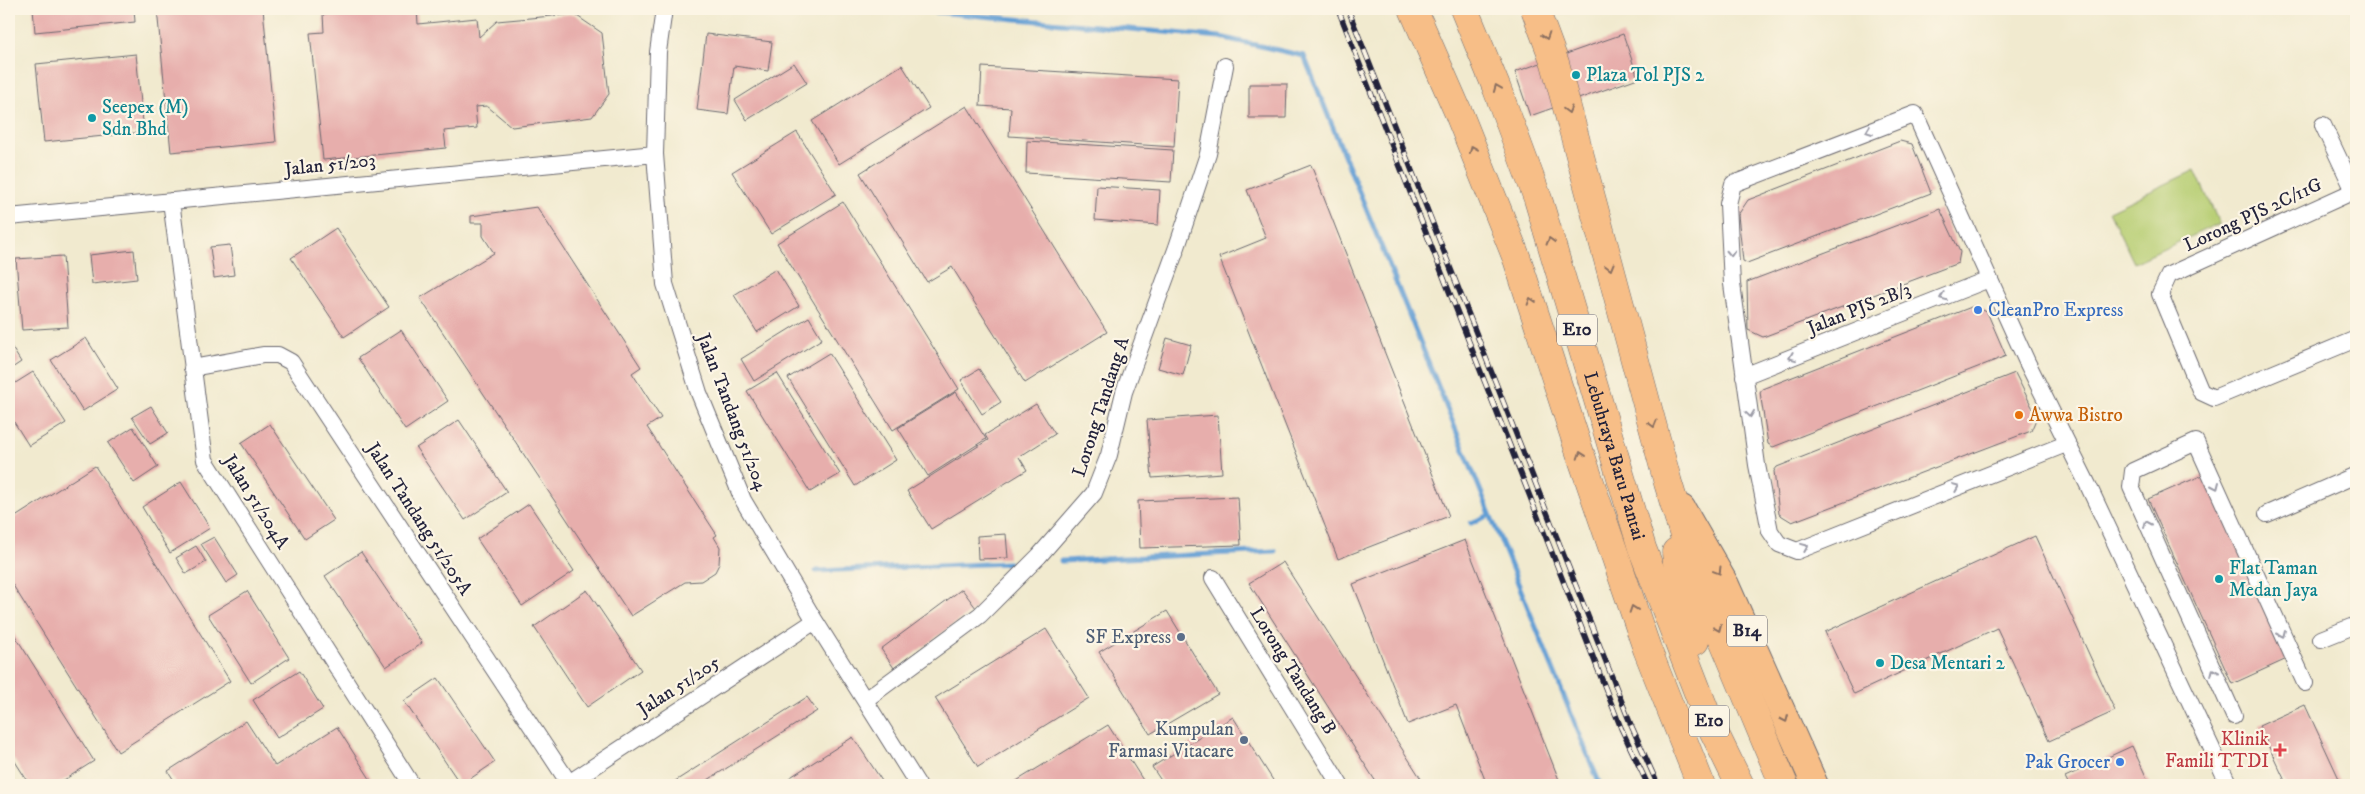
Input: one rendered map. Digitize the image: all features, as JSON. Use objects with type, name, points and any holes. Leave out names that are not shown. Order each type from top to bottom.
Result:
[{"type":"highway","points":[[1413,9],[1459,114],[1518,259],[1578,448],[1647,649],[1701,785]]},
{"type":"highway","name":"Lebuhraya Baru Pantai","points":[[1464,9],[1497,89],[1538,199],[1642,548],[1711,726],[1740,785]]},
{"type":"highway","name":"E10","points":[[1535,9],[1556,63],[1668,483],[1696,575],[1784,785]]},
{"type":"highway","points":[[1668,483],[1679,582],[1694,636],[1754,785]]},
{"type":"highway","points":[[1647,649],[1719,785]]},
{"type":"main road","name":"B14","points":[[1668,483],[1726,585],[1815,785]]},
{"type":"street","name":"Jalan Tandang 51/204","points":[[664,9],[658,52],[655,154],[665,284],[699,393],[743,500],[815,621],[918,785]]},
{"type":"street","name":"Lorong Tandang A","points":[[865,700],[980,615],[1039,556],[1094,493],[1109,454],[1124,392],[1177,247],[1208,154],[1225,66]]},
{"type":"street","points":[[2066,444],[1797,551],[1779,544],[1770,531],[1757,465],[1744,376],[1732,274],[1728,204],[1733,184],[1914,114],[1988,279],[2188,694],[2229,785]]},
{"type":"street","points":[[2323,125],[2355,193]]},
{"type":"street","name":"Jalan 51/203","points":[[9,217],[655,154]]},
{"type":"street","name":"Lorong PJS 2C/11G","points":[[2355,193],[2169,275],[2160,294],[2201,392],[2214,398],[2356,339]]},
{"type":"street","name":"Jalan 51/204A","points":[[171,201],[205,460],[412,785]]},
{"type":"street","name":"Jalan PJS 2B/3","points":[[1744,376],[1988,279]]},
{"type":"street","name":"Jalan Tandang 51/205A","points":[[192,368],[263,355],[278,355],[291,362],[567,784]]},
{"type":"street","points":[[2234,716],[2131,488],[2133,471],[2196,442],[2304,683]]},
{"type":"street","points":[[2267,514],[2356,475]]},
{"type":"street","name":"Lorong Tandang B","points":[[1213,578],[1340,785]]},
{"type":"street","name":"Jalan 51/205","points":[[567,784],[815,621]]},
{"type":"street","points":[[2321,639],[2356,625]]},
{"type":"green space","points":[[2195,170],[2219,223],[2134,263],[2109,211]]},
{"type":"building","points":[[33,9],[134,9],[135,22],[35,32]]},
{"type":"building","points":[[157,9],[263,9],[276,142],[171,152]]},
{"type":"building","points":[[377,9],[417,9],[418,24],[477,18],[479,37],[497,21],[574,14],[602,33],[609,94],[592,117],[512,127],[487,106],[475,107],[477,128],[444,131],[446,148],[323,160],[310,33],[324,32],[323,14]]},
{"type":"building","points":[[1176,9],[1216,9],[1216,14]]},
{"type":"building","points":[[706,34],[772,42],[768,71],[734,66],[728,114],[697,110]]},
{"type":"building","name":"Plaza Tol PJS 2","points":[[1623,34],[1638,78],[1530,116],[1515,72]]},
{"type":"building","points":[[136,54],[144,132],[44,142],[36,64]]},
{"type":"building","points":[[794,63],[807,83],[747,120],[735,100]]},
{"type":"building","points":[[902,65],[929,108],[839,164],[812,121]]},
{"type":"building","points":[[982,67],[1178,79],[1174,147],[1009,136],[1011,108],[980,106]]},
{"type":"building","points":[[1249,84],[1287,84],[1286,118],[1249,118]]},
{"type":"building","points":[[967,106],[1107,332],[1025,383],[952,267],[927,282],[860,173]]},
{"type":"building","points":[[797,132],[836,194],[771,234],[732,172]]},
{"type":"building","points":[[1027,141],[1173,150],[1171,182],[1026,173]]},
{"type":"building","points":[[1900,141],[1912,144],[1931,193],[1747,263],[1743,261],[1738,215],[1748,200]]},
{"type":"building","points":[[1311,165],[1449,516],[1338,559],[1219,257],[1266,238],[1247,190]]},
{"type":"building","points":[[1097,186],[1160,190],[1158,225],[1095,220]]},
{"type":"building","points":[[843,202],[959,389],[893,430],[777,243]]},
{"type":"building","points":[[537,207],[641,367],[632,373],[661,418],[647,427],[717,535],[714,537],[720,547],[719,564],[715,572],[701,581],[685,582],[631,616],[420,298],[494,253],[483,236],[483,223],[471,223],[471,216]]},
{"type":"building","points":[[1940,209],[1960,252],[1958,263],[1763,337],[1748,330],[1747,282]]},
{"type":"building","points":[[336,228],[389,307],[344,337],[291,258]]},
{"type":"building","points":[[230,245],[234,275],[214,278],[210,247]]},
{"type":"building","points":[[134,250],[137,279],[92,284],[89,255]]},
{"type":"building","points":[[63,256],[68,327],[22,330],[16,259]]},
{"type":"building","points":[[776,269],[799,306],[757,332],[734,295]]},
{"type":"building","points":[[1974,306],[1987,312],[2006,356],[1773,447],[1768,444],[1760,392],[1762,389]]},
{"type":"building","points":[[809,317],[822,339],[754,381],[741,359]]},
{"type":"building","points":[[401,330],[448,401],[405,430],[358,358]]},
{"type":"building","points":[[86,338],[118,389],[83,411],[51,360]]},
{"type":"building","points":[[1167,338],[1191,345],[1183,375],[1158,368]]},
{"type":"building","points":[[9,343],[21,362],[9,370]]},
{"type":"building","points":[[829,353],[896,460],[855,486],[788,378]]},
{"type":"building","points":[[979,369],[1001,402],[982,414],[961,380]]},
{"type":"building","points":[[33,372],[66,423],[29,446],[9,414],[9,387]]},
{"type":"building","points":[[777,373],[840,474],[810,492],[747,391]]},
{"type":"building","points":[[2015,373],[2037,417],[2031,431],[1792,522],[1779,514],[1774,471],[1777,467]]},
{"type":"building","points":[[956,392],[986,439],[928,476],[898,428]]},
{"type":"building","points":[[1036,404],[1055,434],[1019,457],[1027,470],[931,529],[907,491],[988,440],[985,435]]},
{"type":"building","points":[[151,406],[168,433],[150,444],[132,417]]},
{"type":"building","points":[[1218,415],[1222,473],[1152,478],[1147,420]]},
{"type":"building","points":[[459,420],[507,492],[465,520],[416,448]]},
{"type":"building","points":[[270,424],[334,520],[305,539],[241,443]]},
{"type":"building","points":[[133,427],[158,467],[134,483],[108,443]]},
{"type":"building","points":[[95,466],[230,681],[118,752],[9,579],[9,521]]},
{"type":"building","name":"Flat Taman Medan Jaya","points":[[2205,474],[2289,658],[2232,684],[2148,499]]},
{"type":"building","points":[[181,482],[210,528],[170,553],[142,507]]},
{"type":"building","points":[[1238,497],[1241,545],[1140,548],[1138,501]]},
{"type":"building","points":[[529,504],[574,571],[522,606],[477,539]]},
{"type":"building","points":[[1006,534],[1008,558],[978,559],[977,536]]},
{"type":"building","name":"Desa Mentari 2","points":[[2035,536],[2115,711],[2049,741],[1997,628],[1854,694],[1825,632]]},
{"type":"building","points":[[214,537],[238,575],[226,583],[201,544]]},
{"type":"building","points":[[1465,540],[1561,785],[1487,785],[1456,705],[1408,724],[1353,584]]},
{"type":"building","points":[[196,546],[206,562],[186,574],[176,558]]},
{"type":"building","points":[[361,552],[422,643],[386,667],[325,576]]},
{"type":"building","points":[[1283,562],[1425,785],[1378,785],[1249,583]]},
{"type":"building","points":[[962,589],[976,608],[894,668],[881,649]]},
{"type":"building","points":[[587,590],[641,670],[587,707],[534,627]]},
{"type":"building","points":[[247,591],[289,658],[251,683],[208,615]]},
{"type":"building","points":[[1167,611],[1218,694],[1150,734],[1099,652]]},
{"type":"building","points":[[9,626],[94,761],[56,785],[30,785],[9,752]]},
{"type":"building","points":[[1046,629],[1089,698],[978,767],[935,698]]},
{"type":"building","points":[[299,671],[323,709],[277,738],[253,700]]},
{"type":"building","points":[[438,678],[495,762],[461,785],[404,701]]},
{"type":"building","points":[[807,697],[817,711],[700,785],[669,785]]},
{"type":"building","points":[[2305,705],[2342,785],[2287,785],[2259,726]]},
{"type":"building","points":[[1233,717],[1276,785],[1164,785],[1152,767]]},
{"type":"building","points":[[246,721],[275,766],[337,727],[374,785],[177,785],[168,771]]},
{"type":"building","points":[[1108,725],[1146,785],[1010,785]]},
{"type":"building","points":[[853,737],[882,781],[876,785],[793,785],[789,778]]},
{"type":"building","points":[[2132,746],[2150,785],[2069,785],[2065,777]]},
{"type":"waterway","points":[[903,9],[1220,37],[1304,56],[1600,785]]},
{"type":"waterway","points":[[1471,523],[1490,515]]},
{"type":"waterway","points":[[1061,561],[1275,551]]},
{"type":"waterway","points":[[816,571],[1009,563]]},
{"type":"railway","points":[[1338,9],[1621,728],[1648,785]]},
{"type":"railway","points":[[1348,9],[1631,725],[1658,785]]},
{"type":"place","name":"Plaza Tol PJS 2","points":[[1576,75]]},
{"type":"place","name":"Seepex (M) Sdn Bhd","points":[[92,118]]},
{"type":"place","name":"CleanPro Express","points":[[1978,310]]},
{"type":"place","name":"Awwa Bistro","points":[[2019,415]]},
{"type":"place","name":"Flat Taman Medan Jaya","points":[[2219,579]]},
{"type":"place","name":"SF Express","points":[[1181,637]]},
{"type":"place","name":"Desa Mentari 2","points":[[1880,663]]},
{"type":"place","name":"Kumpulan Farmasi Vitacare","points":[[1244,740]]},
{"type":"place","name":"Klinik Famili TTDI","points":[[2280,750]]},
{"type":"place","name":"Pak Grocer","points":[[2120,762]]}]
